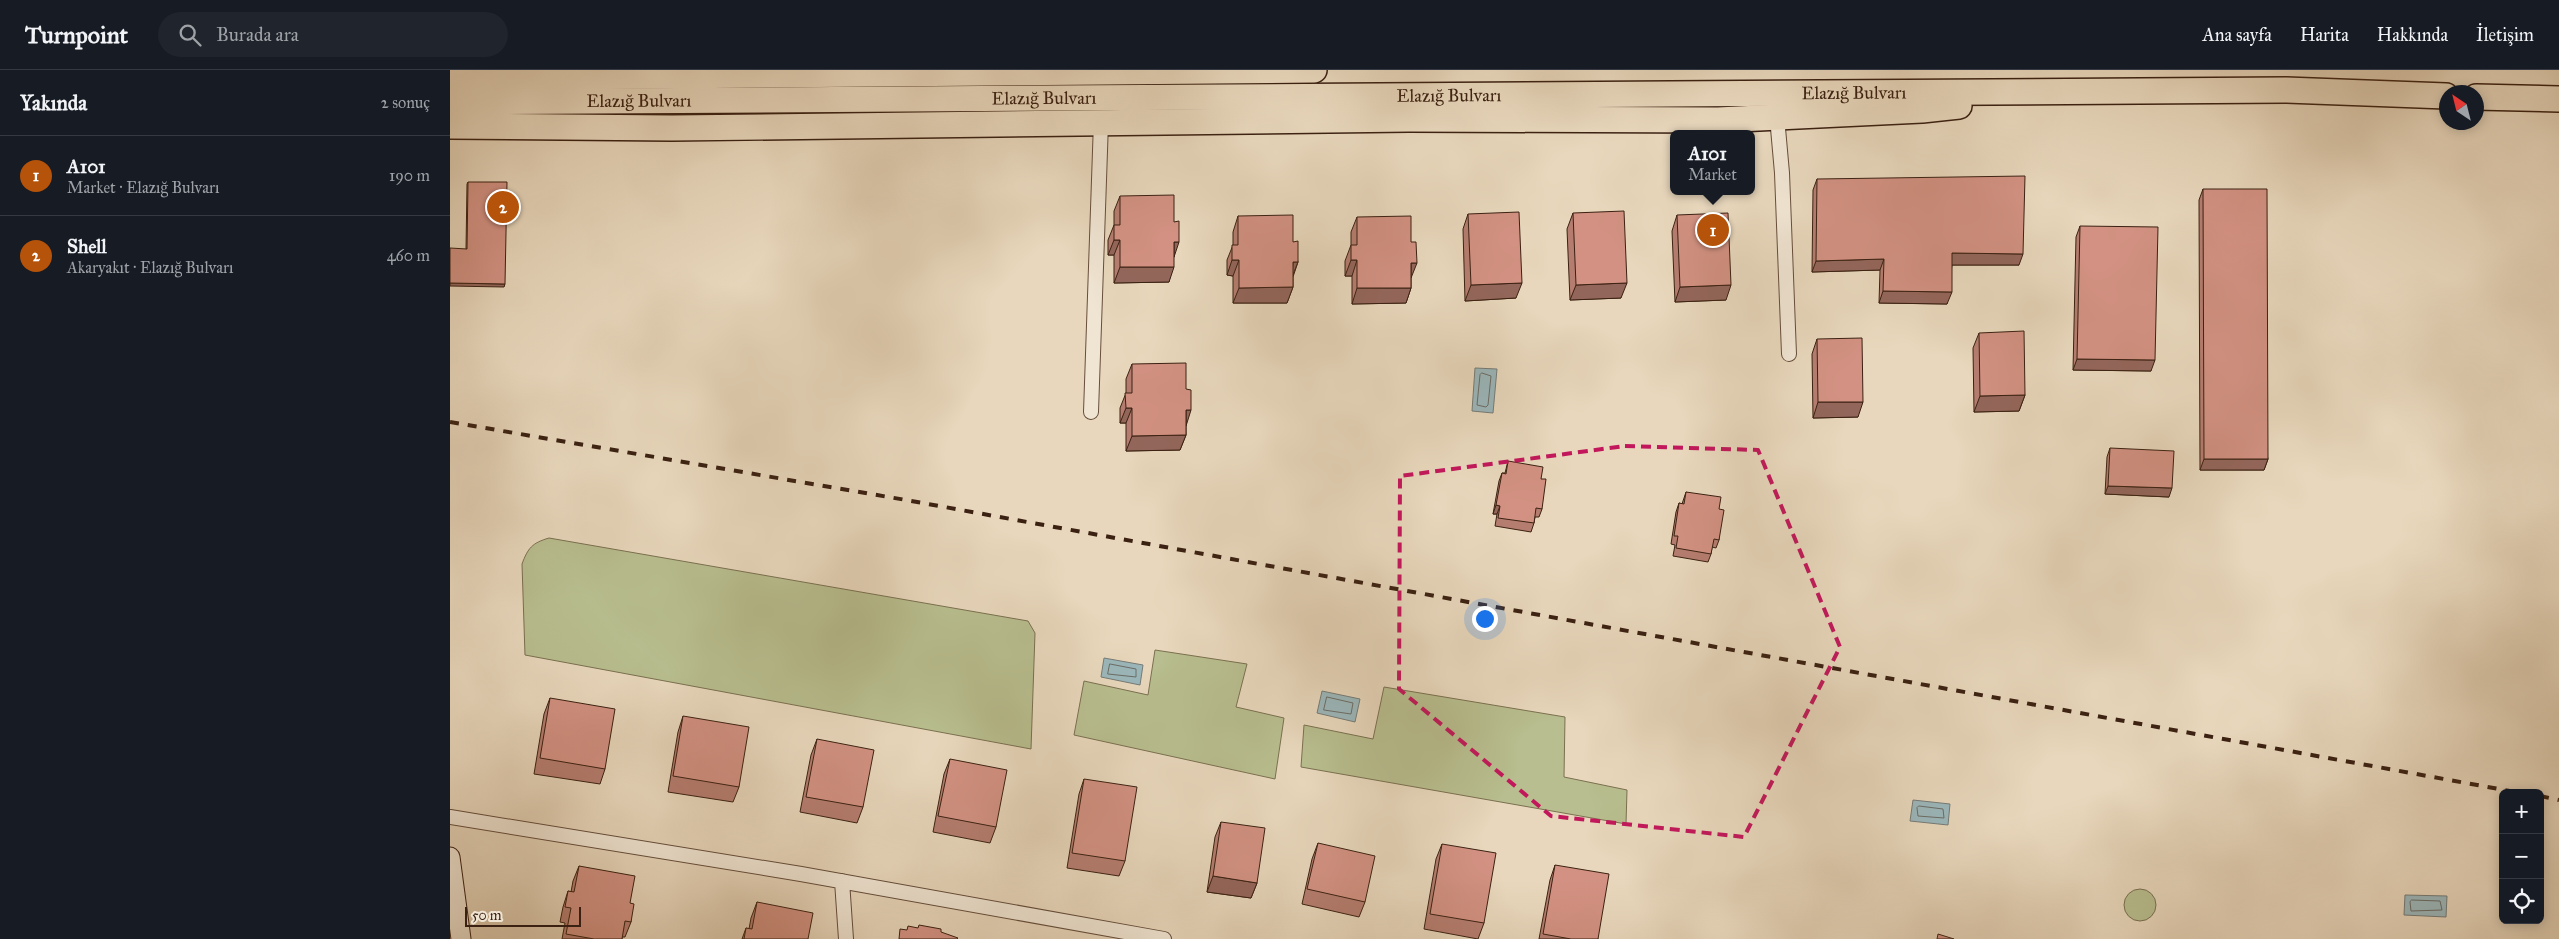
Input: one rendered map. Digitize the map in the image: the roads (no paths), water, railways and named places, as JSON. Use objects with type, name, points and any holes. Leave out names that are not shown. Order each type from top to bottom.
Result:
[{"type":"highway","name":"Elazığ Bulvarı","points":[[450,78],[1314,70]]},
{"type":"highway","name":"Elazığ Bulvarı","points":[[450,102],[2286,90],[2439,96]]},
{"type":"highway","points":[[450,126],[672,128],[1101,122],[1718,120],[1922,110],[2090,91]]},
{"type":"highway","points":[[2484,96],[2559,99]]},
{"type":"street","points":[[1777,117],[1782,173],[1789,354]]},
{"type":"street","points":[[1091,412],[1101,122]]},
{"type":"street","points":[[450,818],[842,881],[1164,939]]},
{"type":"street","points":[[450,857],[461,939]]},
{"type":"street","points":[[842,881],[846,939]]},
{"type":"water","points":[[1475,368],[1497,369],[1493,413],[1472,411]]},
{"type":"water","points":[[1104,658],[1143,665],[1140,685],[1101,677]]},
{"type":"water","points":[[1322,691],[1360,699],[1355,722],[1317,713]]},
{"type":"water","points":[[1913,800],[1950,804],[1948,825],[1910,821]]},
{"type":"water","points":[[2405,895],[2447,896],[2446,917],[2404,915]]},
{"type":"railway","points":[[450,422],[906,500],[2499,789]]},
{"type":"railway","points":[[2544,797],[2559,800]]},
{"type":"place","name":"Shell","points":[[503,207]]},
{"type":"place","name":"A101","points":[[1713,230]]}]
